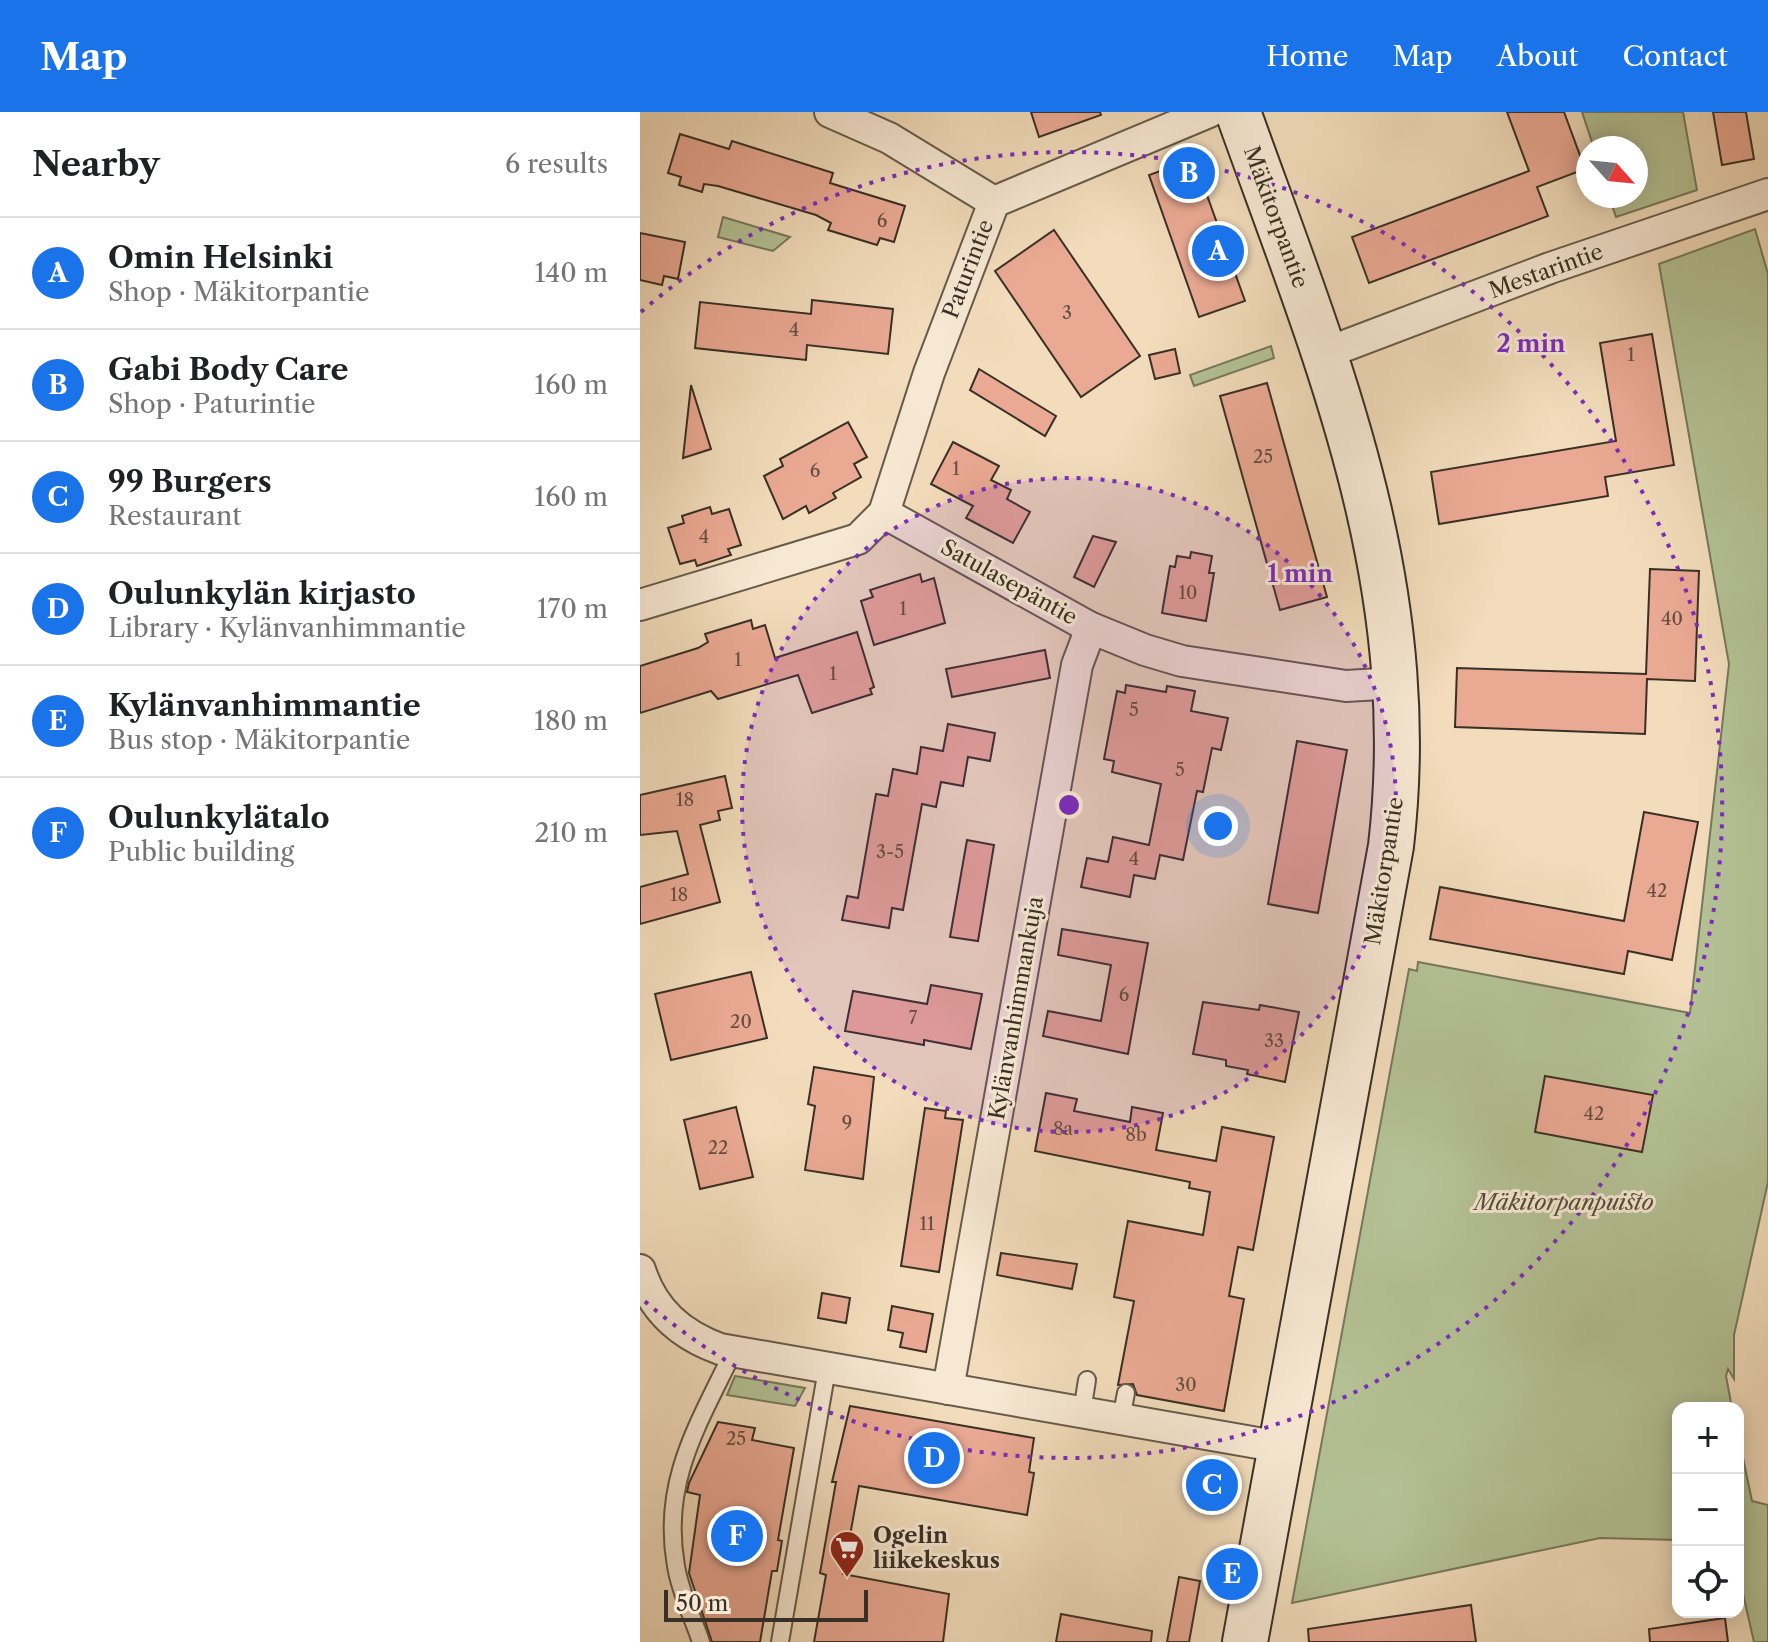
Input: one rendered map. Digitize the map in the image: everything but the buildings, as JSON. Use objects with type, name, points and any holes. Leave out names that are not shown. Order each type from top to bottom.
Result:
[{"type":"street","points":[[830,112],[889,138],[994,202]]},
{"type":"street","name":"Paturintie","points":[[884,513],[929,373],[994,202],[1209,112]]},
{"type":"street","name":"Mäkitorpantie","points":[[1238,112],[1326,353],[1363,477],[1387,597],[1397,683],[1397,794],[1391,846],[1245,1642]]},
{"type":"street","name":"Mestarintie","points":[[1326,353],[1550,268],[1768,194]]},
{"type":"street","points":[[640,605],[858,539],[884,513]]},
{"type":"street","name":"Satulasepäntie","points":[[884,513],[1091,628],[1145,650],[1182,661],[1346,686],[1397,683]]},
{"type":"street","name":"Kylänvanhimmankuja","points":[[948,1389],[1077,665],[1091,628]]},
{"type":"street","points":[[640,1270],[651,1298],[674,1324],[709,1345],[733,1352],[1082,1412],[1124,1406],[1281,1447]]},
{"type":"lane","points":[[701,1642],[676,1567],[673,1491],[699,1419],[733,1352]]},
{"type":"lane","points":[[780,1642],[827,1369]]},
{"type":"lane","points":[[1082,1412],[1087,1380]]},
{"type":"green space","points":[[1582,112],[1683,112],[1697,190],[1648,206],[1648,136],[1590,136]]},
{"type":"green space","points":[[1613,208],[1643,208],[1616,217]]},
{"type":"green space","points":[[723,217],[790,237],[773,251],[718,237]]},
{"type":"green space","name":"Mäkitorpanpuisto","points":[[1755,229],[1768,274],[1768,1182],[1734,1335],[1734,1379],[1728,1369],[1726,1376],[1731,1402],[1672,1402],[1672,1540],[1600,1538],[1292,1603],[1409,969],[1417,971],[1418,962],[1690,1013],[1729,664],[1659,264]]},
{"type":"green space","points":[[1271,346],[1274,358],[1194,386],[1190,375]]},
{"type":"green space","points":[[735,1376],[805,1388],[795,1406],[727,1395]]},
{"type":"green space","points":[[1744,1463],[1752,1501],[1768,1505],[1768,1642],[1754,1642],[1744,1598]]},
{"type":"place","name":"Gabi Body Care","points":[[1189,173]]},
{"type":"place","name":"Omin Helsinki","points":[[1218,251]]},
{"type":"place","name":"Oulunkylän kirjasto","points":[[934,1458]]},
{"type":"place","name":"99 Burgers","points":[[1212,1485]]},
{"type":"place","name":"Oulunkylätalo","points":[[737,1536]]},
{"type":"place","name":"Kylänvanhimmantie","points":[[1232,1574]]},
{"type":"place","name":"Ogelin liikekeskus","points":[[847,1579]]}]
